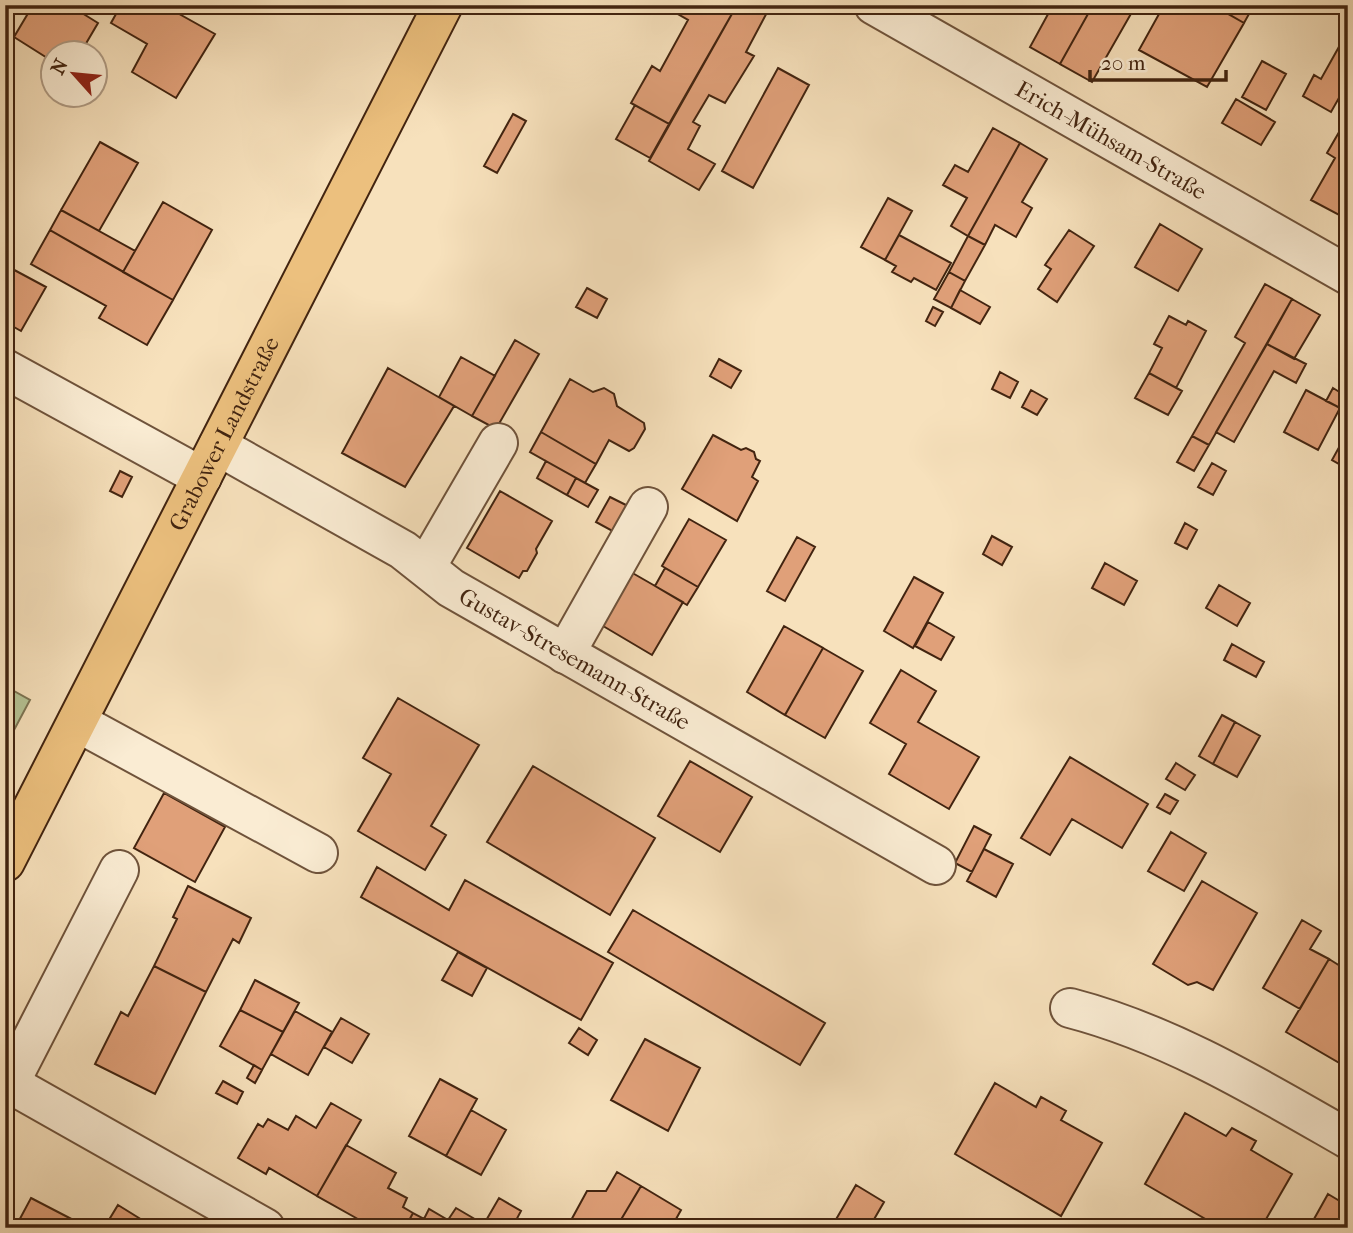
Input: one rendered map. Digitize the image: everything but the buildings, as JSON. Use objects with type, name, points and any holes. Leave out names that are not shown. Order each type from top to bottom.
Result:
[{"type":"main road","name":"Grabower Landstraße","points":[[5,862],[443,5]]},
{"type":"street","name":"Erich-Mühsam-Straße","points":[[874,5],[1348,275]]},
{"type":"street","name":"Gustav-Stresemann-Straße","points":[[5,369],[403,551],[451,588],[936,865]]},
{"type":"street","points":[[426,568],[498,443]]},
{"type":"street","points":[[565,654],[648,507]]},
{"type":"street","points":[[77,722],[318,853]]},
{"type":"street","points":[[119,870],[7,1085],[265,1228]]},
{"type":"street","points":[[1070,1007],[1113,1019],[1161,1038],[1249,1083],[1348,1139]]},
{"type":"green space","points":[[5,686],[30,700],[5,747]]}]
